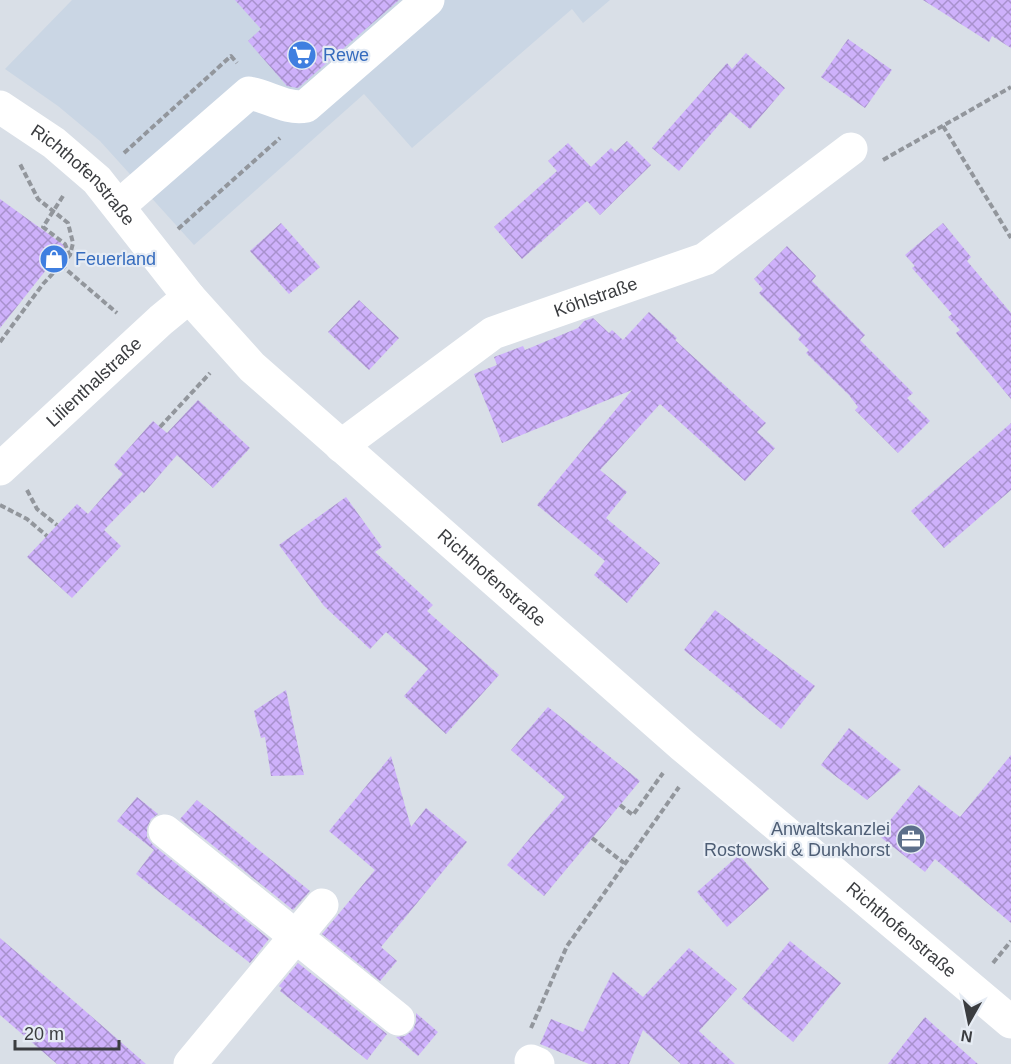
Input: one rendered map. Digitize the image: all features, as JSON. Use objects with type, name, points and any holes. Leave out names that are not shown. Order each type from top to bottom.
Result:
[{"type":"street","points":[[119,207],[249,93],[266,95],[295,108],[306,106],[428,0]]},
{"type":"street","name":"Richthofenstraße","points":[[0,107],[83,167],[119,207],[189,297],[252,367],[691,753],[1011,1022]]},
{"type":"street","name":"Köhlstraße","points":[[341,446],[493,333],[705,259],[851,149]]},
{"type":"street","name":"Lilienthalstraße","points":[[5,464],[189,297]]},
{"type":"street","points":[[165,831],[398,1019]]},
{"type":"street","points":[[190,1064],[322,905]]},
{"type":"path","points":[[851,149],[866,170],[1011,87]]},
{"type":"path","points":[[943,126],[1011,238]]},
{"type":"path","points":[[153,251],[284,134]]},
{"type":"path","points":[[0,342],[70,255],[73,232],[68,223],[38,199],[18,156]]},
{"type":"path","points":[[61,198],[43,227],[65,244],[70,255]]},
{"type":"path","points":[[54,260],[144,336]]},
{"type":"path","points":[[160,427],[202,381]]},
{"type":"path","points":[[5,464],[37,509],[57,525]]},
{"type":"path","points":[[0,504],[27,519],[47,536]]},
{"type":"path","points":[[620,805],[633,815],[691,753]]},
{"type":"path","points":[[533,1052],[567,946],[624,863],[691,753]]},
{"type":"path","points":[[592,838],[624,863]]},
{"type":"shaded area","points":[[72,0],[610,0],[583,23],[572,9],[412,148],[364,94],[194,245],[100,141],[58,106],[5,69]]},
{"type":"building","name":"Rewe","points":[[235,0],[399,0],[298,88],[287,86],[248,41],[261,29]]},
{"type":"building","points":[[923,0],[1011,0],[1011,48],[992,36],[989,42]]},
{"type":"building","points":[[848,39],[892,70],[865,108],[821,77]]},
{"type":"building","points":[[746,53],[785,88],[750,129],[730,112],[679,171],[652,148],[727,63],[732,69]]},
{"type":"building","points":[[627,141],[651,165],[600,215],[587,201],[522,259],[494,227],[557,171],[548,161],[568,143],[591,167],[611,148],[615,152]]},
{"type":"building","points":[[0,199],[65,246],[0,328]]},
{"type":"building","points":[[281,223],[320,267],[289,294],[250,251]]},
{"type":"building","points":[[943,223],[971,257],[967,261],[1011,313],[1011,399],[956,333],[960,330],[948,317],[952,314],[912,268],[915,266],[905,255]]},
{"type":"building","points":[[787,246],[816,276],[812,281],[865,335],[860,340],[913,393],[907,398],[930,421],[898,453],[855,410],[858,407],[849,395],[806,353],[809,350],[798,339],[801,335],[759,293],[763,289],[754,279]]},
{"type":"building","points":[[359,300],[399,338],[369,370],[328,332]]},
{"type":"building","points":[[649,312],[677,338],[675,340],[766,423],[757,432],[775,448],[745,481],[660,404],[600,470],[627,492],[606,518],[660,563],[627,603],[594,575],[605,561],[537,505],[632,390],[502,443],[474,374],[497,365],[494,357],[523,346],[525,350],[578,328],[584,321],[593,318],[609,333],[612,330],[623,340]]},
{"type":"building","points":[[198,400],[250,448],[213,488],[177,455],[144,493],[142,491],[104,530],[121,546],[72,598],[27,557],[77,504],[88,514],[123,474],[114,465],[153,421],[167,433]]},
{"type":"building","points":[[1011,423],[1011,490],[944,548],[911,511]]},
{"type":"building","points":[[346,497],[382,547],[375,552],[433,605],[427,611],[499,675],[446,734],[404,696],[428,669],[386,632],[370,649],[324,606],[279,545]]},
{"type":"building","points":[[715,610],[815,686],[781,729],[684,650]]},
{"type":"building","points":[[286,690],[304,775],[271,776],[265,737],[261,738],[254,711]]},
{"type":"building","points":[[548,707],[640,781],[544,896],[507,865],[565,797],[511,750]]},
{"type":"building","points":[[849,728],[901,770],[867,800],[821,765]]},
{"type":"building","points":[[1011,755],[1011,923],[935,859],[925,872],[878,835],[919,785],[960,817]]},
{"type":"building","points":[[391,756],[411,827],[426,808],[467,842],[381,947],[397,961],[380,981],[322,934],[375,870],[329,831]]},
{"type":"building","points":[[137,797],[158,814],[151,819],[147,828],[147,837],[153,845],[269,939],[250,963],[136,874],[154,850],[117,821]]},
{"type":"building","points":[[197,800],[310,891],[293,910],[180,819]]},
{"type":"building","points":[[739,855],[769,889],[727,927],[697,892]]},
{"type":"building","points":[[0,938],[146,1064],[57,1064],[0,1015]]},
{"type":"building","points":[[790,941],[841,983],[793,1042],[742,999]]},
{"type":"building","points":[[689,948],[737,989],[699,1031],[735,1064],[681,1064],[643,1030],[629,1064],[589,1064],[540,1044],[551,1019],[583,1032],[613,972],[643,997]]},
{"type":"building","points":[[298,963],[387,1034],[367,1060],[280,991],[282,988],[279,986]]},
{"type":"building","points":[[416,1013],[438,1032],[418,1056],[396,1037],[405,1036],[413,1030]]},
{"type":"building","points":[[925,1017],[936,1027],[978,1064],[888,1064]]},
{"type":"place","name":"Rewe","points":[[302,55]]},
{"type":"place","name":"Feuerland","points":[[54,259]]},
{"type":"place","name":"Anwaltskanzlei Rostowski & Dunkhorst","points":[[911,839]]}]
